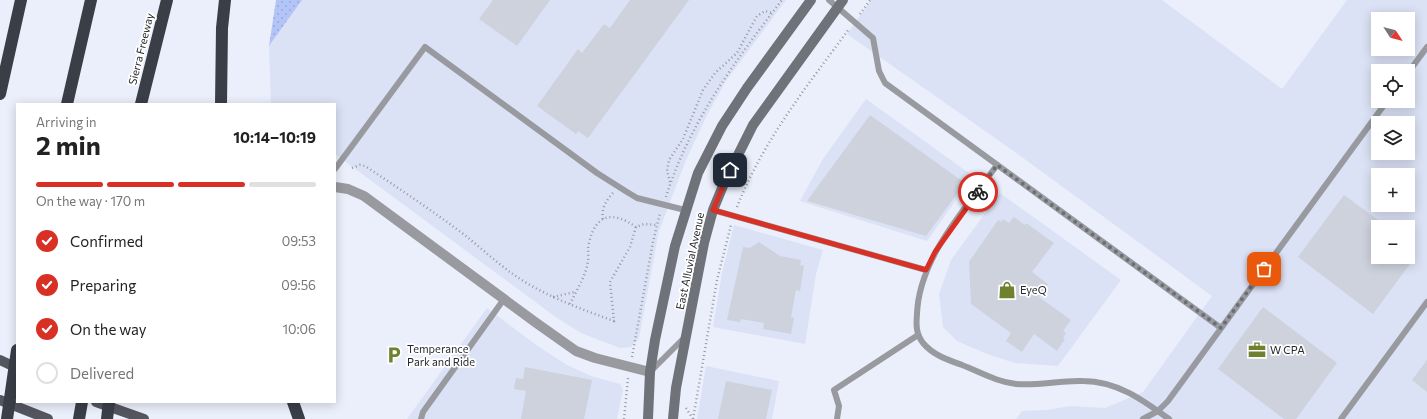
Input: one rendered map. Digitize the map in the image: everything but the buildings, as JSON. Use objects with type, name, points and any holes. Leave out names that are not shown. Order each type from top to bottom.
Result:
[{"type":"highway","points":[[0,94],[21,0]]},
{"type":"highway","points":[[67,103],[91,0]]},
{"type":"highway","name":"Sierra Freeway","points":[[141,103],[167,0]]},
{"type":"highway","points":[[221,103],[222,28],[225,0]]},
{"type":"highway","points":[[7,419],[16,357]]},
{"type":"highway","points":[[79,419],[82,403]]},
{"type":"highway","points":[[107,419],[109,403]]},
{"type":"highway","points":[[294,403],[299,419]]},
{"type":"main road","points":[[0,360],[16,368]]},
{"type":"main road","points":[[0,400],[48,419]]},
{"type":"main road","points":[[99,403],[144,419]]},
{"type":"street","name":"East Alluvial Avenue","points":[[648,419],[650,372],[670,269],[685,210],[698,173],[722,126],[747,88],[811,0]]},
{"type":"street","name":"East Alluvial Avenue","points":[[673,419],[676,388],[704,243],[713,210],[736,158],[753,125],[840,4]]},
{"type":"street","points":[[336,187],[348,189],[364,196],[576,351],[595,358],[650,372]]},
{"type":"lane","points":[[829,0],[840,4],[853,23],[874,40],[879,71],[885,83],[1221,328]]},
{"type":"lane","points":[[336,168],[424,47],[616,186],[637,198],[685,210]]},
{"type":"lane","points":[[1415,64],[1427,47]]},
{"type":"lane","points":[[1143,419],[1158,411],[1168,401],[1382,108]]},
{"type":"lane","points":[[997,165],[938,248],[926,270],[918,303],[916,327],[918,335],[923,343],[936,354],[1004,382],[1026,385],[1081,380],[1098,382],[1130,392],[1169,419]]},
{"type":"lane","points":[[713,210],[926,270]]},
{"type":"lane","points":[[421,419],[423,412],[504,299]]},
{"type":"lane","points":[[1341,419],[1427,302]]},
{"type":"lane","points":[[837,419],[839,406],[834,390],[918,335]]},
{"type":"lane","points":[[650,372],[686,337]]},
{"type":"path","points":[[666,194],[670,182],[697,124],[722,81],[782,0]]},
{"type":"path","points":[[693,419],[717,280],[733,216],[754,169],[774,133],[870,0]]},
{"type":"path","points":[[670,182],[667,171],[669,160],[683,139],[707,83],[715,72],[737,52],[757,16],[766,11],[772,13]]},
{"type":"path","points":[[352,168],[360,165],[366,166],[420,202],[510,272],[553,297],[614,321],[610,282],[630,247],[636,227]]},
{"type":"path","points":[[603,219],[602,214],[605,204],[616,186]]},
{"type":"path","points":[[570,304],[588,262],[589,243],[594,231],[603,219],[616,216],[636,227],[644,224],[657,225]]},
{"type":"path","points":[[634,350],[659,216]]},
{"type":"path","points":[[553,297],[575,292]]},
{"type":"path","points":[[624,419],[628,382]]},
{"type":"shaded area","points":[[276,0],[302,0],[269,46]]},
{"type":"shaded area","points":[[302,0],[786,0],[726,81],[707,115],[686,160],[659,231],[639,338],[631,347],[620,348],[581,333],[557,318],[336,155],[336,103],[271,103],[269,46]]},
{"type":"shaded area","points":[[871,0],[1162,0],[1282,89],[1347,0],[1427,0],[1427,419],[1016,419],[1022,411],[1047,410],[1070,406],[1105,408],[1143,392],[1212,296],[1015,152],[847,34]]},
{"type":"shaded area","points":[[866,99],[973,176],[927,241],[800,201],[823,159]]},
{"type":"shaded area","points":[[1000,193],[1121,280],[1058,366],[1015,363],[987,354],[957,341],[943,327],[939,294],[951,260]]},
{"type":"shaded area","points":[[734,225],[823,250],[816,274],[805,344],[713,327],[722,273]]},
{"type":"shaded area","points":[[487,308],[536,345],[567,365],[591,376],[620,384],[623,390],[617,419],[407,419]]},
{"type":"shaded area","points":[[706,366],[779,381],[772,419],[697,419]]},
{"type":"way so far","points":[[978,192],[997,165],[1221,328],[1264,269]]},
{"type":"place","name":"EyeQ","points":[[1007,290]]},
{"type":"place","name":"W CPA","points":[[1257,350]]},
{"type":"place","name":"Temperance Park and Ride","points":[[394,355]]},
{"type":"route","points":[[730,170],[713,210],[926,270],[935,252],[978,192]]}]
